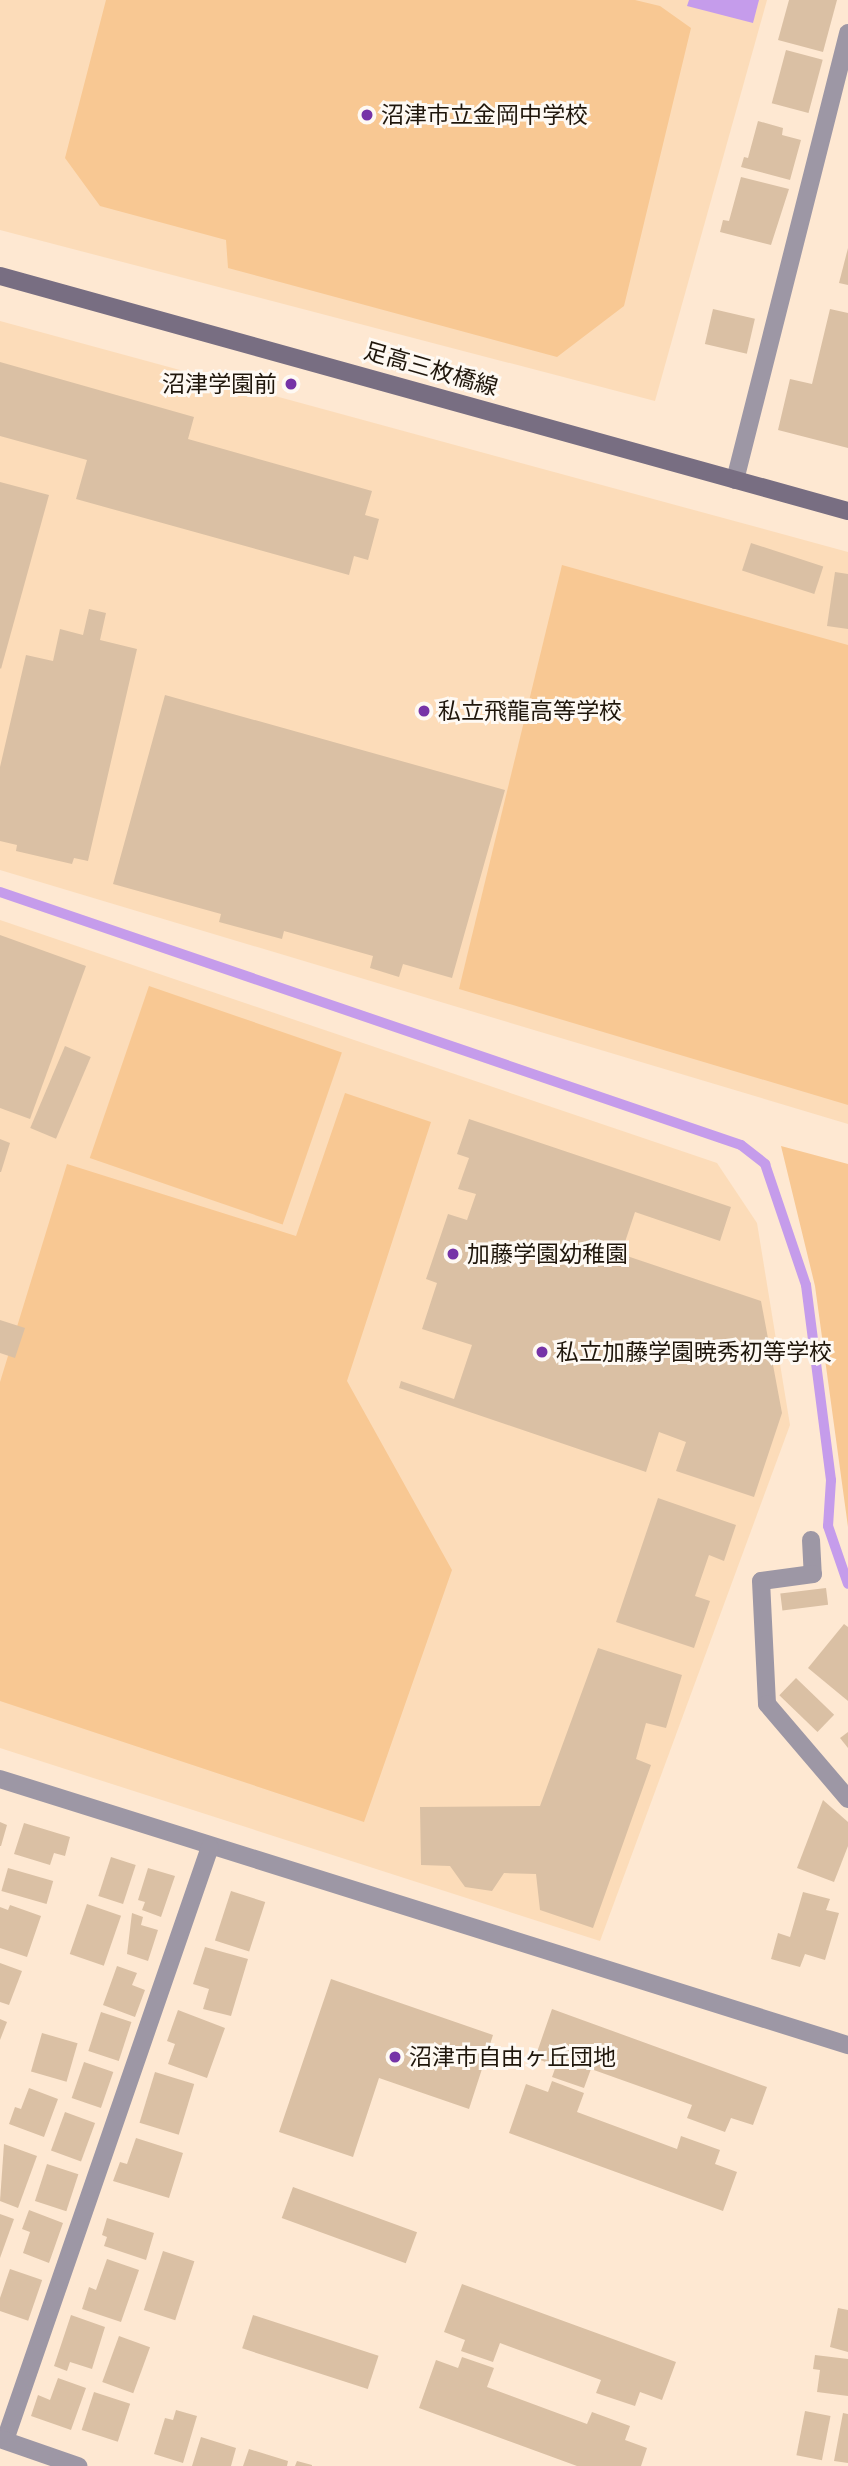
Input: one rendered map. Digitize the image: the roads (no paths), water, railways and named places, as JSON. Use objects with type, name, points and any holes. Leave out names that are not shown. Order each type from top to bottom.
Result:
[{"type":"main road","name":"足高三枚橋線","points":[[0,276],[848,511]]},
{"type":"street","points":[[735,480],[848,33]]},
{"type":"street","points":[[811,1540],[813,1574],[761,1581],[767,1704],[848,1800]]},
{"type":"street","points":[[0,1779],[848,2045]]},
{"type":"street","points":[[78,2466],[3,2440],[210,1847]]},
{"type":"waterway","points":[[0,892],[741,1145],[765,1164],[806,1285],[831,1480],[828,1526],[848,1584]]},
{"type":"place","name":"沼津市立金岡中学校","points":[[367,115]]},
{"type":"place","name":"沼津学園前","points":[[291,384]]},
{"type":"place","name":"私立飛龍高等学校","points":[[424,711]]},
{"type":"place","name":"加藤学園幼稚園","points":[[453,1254]]},
{"type":"place","name":"私立加藤学園暁秀初等学校","points":[[542,1352]]},
{"type":"place","name":"沼津市自由ヶ丘団地","points":[[395,2057]]}]
